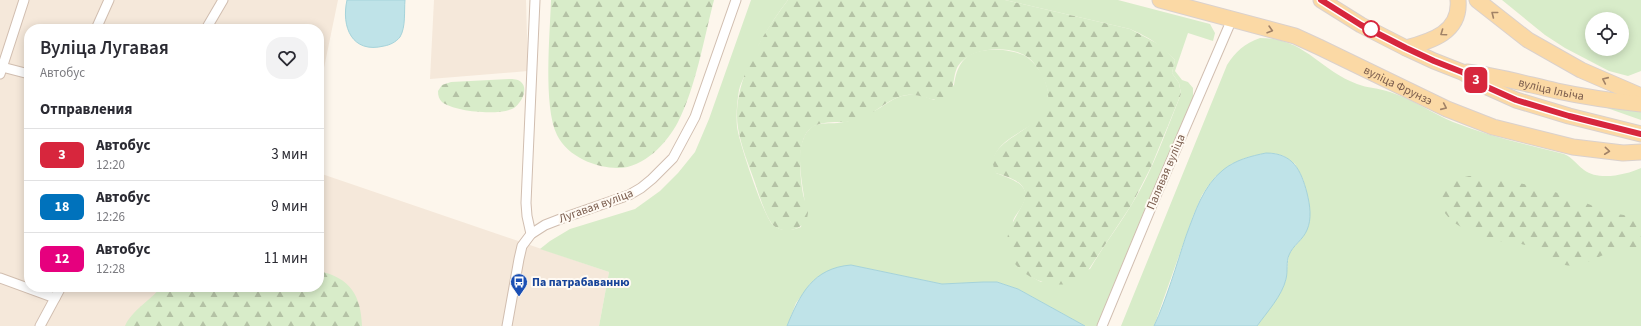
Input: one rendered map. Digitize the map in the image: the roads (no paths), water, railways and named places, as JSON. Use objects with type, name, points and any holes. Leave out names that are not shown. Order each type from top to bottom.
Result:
[{"type":"main road","name":"вуліца Фрунзэ","points":[[1160,0],[1301,39],[1447,109],[1493,127],[1573,147],[1624,153],[1641,152]]},
{"type":"main road","name":"вуліца Ільіча","points":[[1321,0],[1361,25],[1406,48],[1462,72],[1487,87],[1516,100],[1569,116],[1641,134]]},
{"type":"main road","points":[[1406,48],[1427,43],[1452,26],[1459,9],[1458,0]]},
{"type":"main road","points":[[1477,0],[1528,40],[1581,70],[1641,96]]},
{"type":"main road","name":"вуліца Ільіча","points":[[1462,72],[1494,75],[1556,91],[1608,101],[1641,104]]},
{"type":"street","points":[[24,0],[1,70],[24,73]]},
{"type":"street","points":[[98,24],[109,0]]},
{"type":"street","points":[[209,24],[222,0]]},
{"type":"street","points":[[531,234],[526,202],[534,0]]},
{"type":"street","name":"Лугавая вуліца","points":[[507,326],[522,246],[531,234],[545,225],[629,195],[652,179],[673,158],[694,117],[736,0]]},
{"type":"street","name":"Палявая вуліца","points":[[1102,326],[1232,19]]},
{"type":"street","points":[[0,278],[24,287]]},
{"type":"street","points":[[38,292],[55,298]]},
{"type":"street","points":[[40,326],[58,292]]},
{"type":"water","points":[[347,0],[405,0],[404,24],[400,37],[395,42],[384,46],[364,46],[357,42],[351,36],[348,29],[346,20]]},
{"type":"water","points":[[1266,153],[1283,156],[1294,164],[1299,170],[1305,185],[1310,207],[1309,226],[1301,240],[1293,248],[1289,255],[1286,279],[1278,298],[1257,326],[1154,326],[1200,200],[1210,184],[1216,176],[1233,164],[1243,159]]},
{"type":"water","points":[[851,265],[942,284],[997,282],[1018,289],[1085,326],[787,326],[803,293],[817,277],[838,267]]},
{"type":"place","name":"Па патрабаванню","points":[[519,297]]}]
